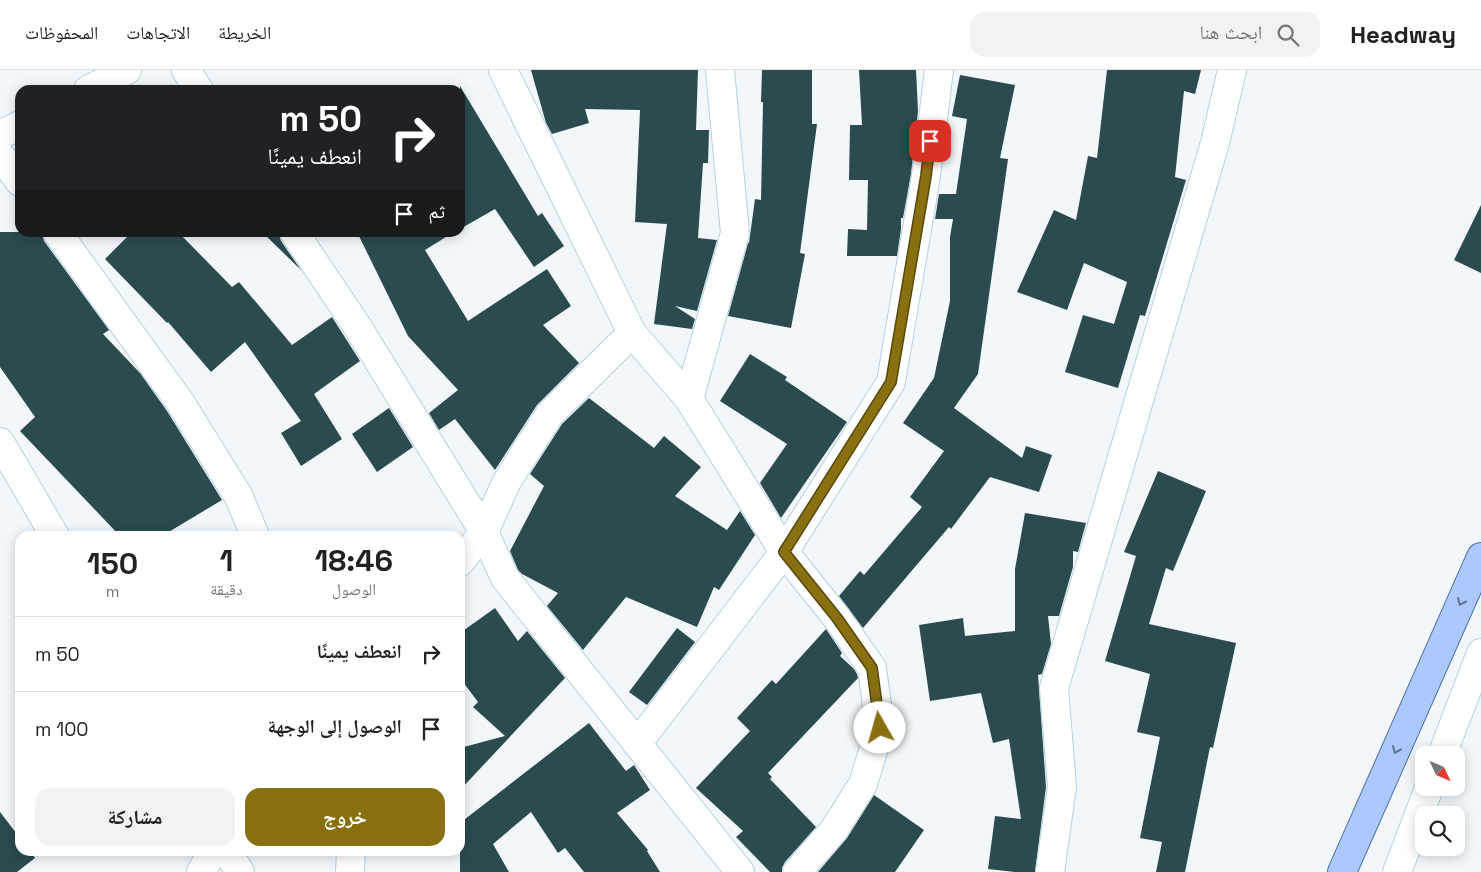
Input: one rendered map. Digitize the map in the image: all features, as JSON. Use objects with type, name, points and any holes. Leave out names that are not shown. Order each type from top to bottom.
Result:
[{"type":"main road","points":[[1342,872],[1481,557]]},
{"type":"street","points":[[98,85],[127,70]]},
{"type":"street","points":[[186,70],[196,85]]},
{"type":"street","points":[[503,70],[632,333],[689,399],[784,552],[837,618],[872,668],[880,728],[863,784],[834,830],[798,872]]},
{"type":"street","points":[[689,399],[735,233],[720,70]]},
{"type":"street","points":[[637,744],[784,552],[891,382],[926,176],[939,70]]},
{"type":"street","points":[[1050,872],[1062,787],[1054,688],[1212,153],[1232,70]]},
{"type":"street","points":[[4,136],[15,168]]},
{"type":"street","points":[[61,237],[180,402],[239,497],[253,531]]},
{"type":"street","points":[[297,237],[358,326],[484,532],[505,578],[740,872]]},
{"type":"street","points":[[465,556],[484,532],[507,481],[550,414],[632,333]]},
{"type":"street","points":[[0,442],[52,531]]},
{"type":"street","points":[[1445,746],[1481,653]]},
{"type":"street","points":[[1397,872],[1426,796]]},
{"type":"street","points":[[201,872],[210,856]]},
{"type":"street","points":[[230,856],[240,872]]},
{"type":"street","points":[[350,872],[351,856]]},
{"type":"building","points":[[531,70],[698,70],[696,130],[709,130],[708,163],[703,163],[698,238],[717,240],[697,311],[675,306],[695,319],[692,329],[654,324],[667,224],[635,222],[640,110],[585,109],[589,123],[552,134],[546,123]]},
{"type":"building","points":[[762,70],[812,70],[812,124],[817,124],[800,253],[805,254],[791,328],[728,316],[749,243],[755,199],[761,200]]},
{"type":"building","points":[[859,70],[916,70],[918,111],[911,174],[903,218],[901,218],[897,256],[847,256],[848,229],[867,230],[868,180],[849,180],[850,125],[862,125]]},
{"type":"building","points":[[1107,70],[1201,70],[1195,94],[1184,91],[1175,177],[1186,180],[1145,316],[1140,315],[1118,388],[1065,372],[1083,315],[1114,324],[1127,282],[1084,263],[1067,310],[1017,292],[1054,210],[1076,220],[1088,156],[1097,158]]},
{"type":"building","points":[[960,75],[1015,85],[1000,158],[1008,159],[978,374],[954,408],[1022,458],[1026,446],[1052,455],[1039,492],[990,477],[951,529],[949,527],[863,628],[839,596],[860,571],[864,575],[922,507],[910,497],[944,451],[903,423],[934,378],[950,301],[950,237],[953,219],[935,219],[939,194],[956,194],[967,119],[952,116]]},
{"type":"building","points":[[465,94],[538,216],[542,213],[564,246],[534,267],[495,209],[465,226]]},
{"type":"building","points":[[1481,205],[1481,273],[1454,260]]},
{"type":"building","points":[[0,232],[15,232],[15,237],[43,237],[44,241],[109,330],[103,334],[140,373],[167,411],[222,500],[170,531],[115,531],[20,431],[35,417],[0,367]]},
{"type":"building","points":[[127,237],[183,237],[232,287],[239,282],[292,345],[332,317],[360,361],[314,394],[342,439],[301,466],[281,433],[301,421],[245,342],[211,372],[168,322],[105,259]]},
{"type":"building","points":[[267,237],[280,237],[301,270]]},
{"type":"building","points":[[359,237],[446,237],[425,250],[468,321],[547,269],[571,306],[543,325],[579,363],[537,405],[495,470],[455,419],[439,430],[429,413],[458,390],[408,336]]},
{"type":"building","points":[[750,354],[787,377],[785,380],[847,422],[781,518],[760,483],[787,444],[720,401]]},
{"type":"building","points":[[589,398],[654,448],[664,436],[701,467],[675,496],[727,530],[740,511],[755,535],[719,590],[714,587],[697,627],[626,597],[583,650],[547,606],[558,593],[518,570],[510,551],[544,486],[530,474],[562,424]]},
{"type":"building","points":[[389,408],[413,447],[377,472],[352,434]]},
{"type":"building","points":[[1158,471],[1206,491],[1173,571],[1166,568],[1149,624],[1236,643],[1213,748],[1210,747],[1185,872],[1156,872],[1162,842],[1140,838],[1160,737],[1137,732],[1150,674],[1105,661],[1136,556],[1124,552]]},
{"type":"building","points":[[1025,513],[1086,523],[1078,552],[1073,551],[1073,567],[1059,616],[1048,616],[1051,644],[1042,674],[1038,675],[1046,787],[1035,872],[1015,872],[988,869],[995,816],[1021,819],[1009,739],[993,743],[981,693],[930,701],[919,625],[963,618],[965,636],[1015,631],[1015,569]]},
{"type":"building","points":[[495,608],[518,641],[527,631],[565,678],[465,785],[465,747],[505,736],[473,707],[478,702],[465,685],[465,629]]},
{"type":"building","points":[[677,628],[695,642],[647,705],[629,692]]},
{"type":"building","points":[[826,629],[842,653],[840,656],[854,669],[858,678],[768,773],[772,777],[770,779],[816,827],[785,862],[782,872],[770,872],[736,837],[743,831],[696,788],[750,731],[737,718],[772,680],[776,684]]},
{"type":"building","points":[[589,723],[626,771],[634,765],[650,790],[617,813],[648,850],[660,872],[584,872],[565,848],[558,853],[531,812],[493,844],[509,872],[460,872],[460,856],[465,856],[465,819]]},
{"type":"building","points":[[874,795],[924,830],[895,872],[818,872],[847,838]]},
{"type":"building","points":[[0,812],[15,832],[15,856],[34,856],[35,858],[17,872],[0,872]]},
{"type":"route","points":[[880,728],[872,668],[837,618],[784,552],[891,382],[926,176],[930,141]]}]
